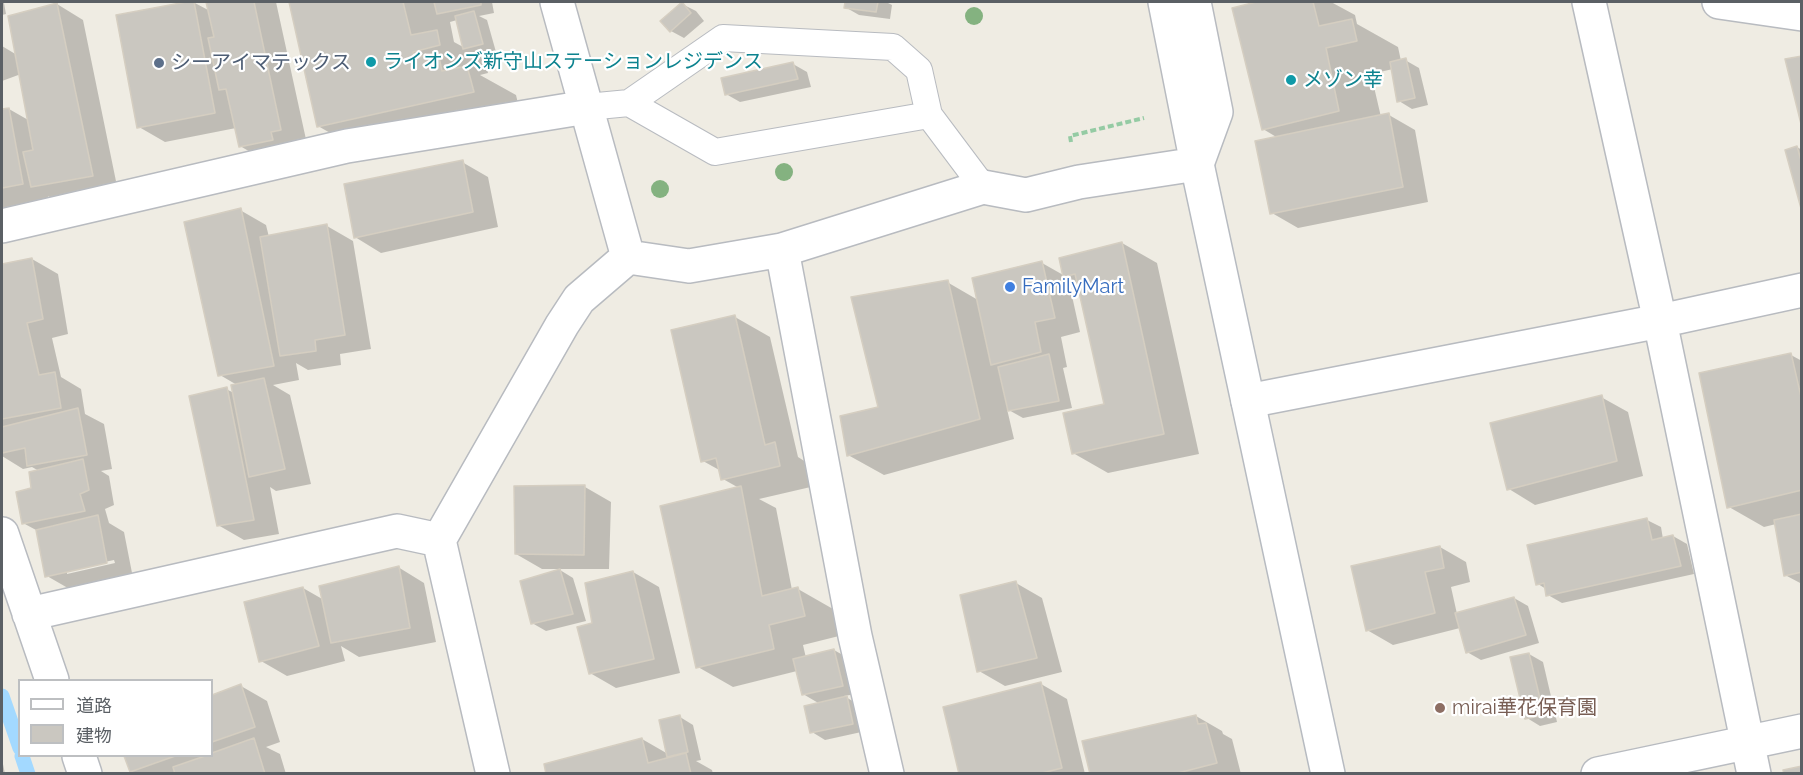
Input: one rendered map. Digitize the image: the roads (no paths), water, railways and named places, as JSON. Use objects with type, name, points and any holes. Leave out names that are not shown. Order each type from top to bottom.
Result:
[{"type":"street","points":[[556,2],[628,257]]},
{"type":"street","points":[[1165,2],[1197,164],[1328,774]]},
{"type":"street","points":[[1194,2],[1216,112],[1197,164]]},
{"type":"street","points":[[1589,2],[1660,321],[1751,758]]},
{"type":"street","points":[[1719,2],[1802,14]]},
{"type":"street","points":[[2,226],[347,146],[587,107]]},
{"type":"street","points":[[493,774],[439,540],[579,299],[628,257],[689,266],[782,250],[983,187],[1026,195],[1078,182],[1197,164]]},
{"type":"street","points":[[782,250],[855,636],[887,774]]},
{"type":"street","points":[[1248,401],[1660,321],[1802,290]]},
{"type":"street","points":[[29,614],[397,531],[439,540]]},
{"type":"street","points":[[2,534],[51,679]]},
{"type":"street","points":[[1598,774],[1751,758],[1802,730]]},
{"type":"street","points":[[79,757],[85,774]]},
{"type":"lane","points":[[587,107],[629,103],[723,38],[893,47],[919,70],[929,115],[983,187]]},
{"type":"lane","points":[[629,103],[716,152],[929,115]]},
{"type":"waterway","points":[[2,696],[18,742]]},
{"type":"waterway","points":[[22,757],[28,774]]},
{"type":"place","name":"ライオンズ新守山ステーションレジデンス","points":[[371,62]]},
{"type":"place","name":"シーアイマテックス","points":[[159,63]]},
{"type":"place","name":"メゾン幸","points":[[1291,80]]},
{"type":"place","name":"FamilyMart","points":[[1010,287]]},
{"type":"place","name":"mirai華花保育園","points":[[1440,708]]}]
